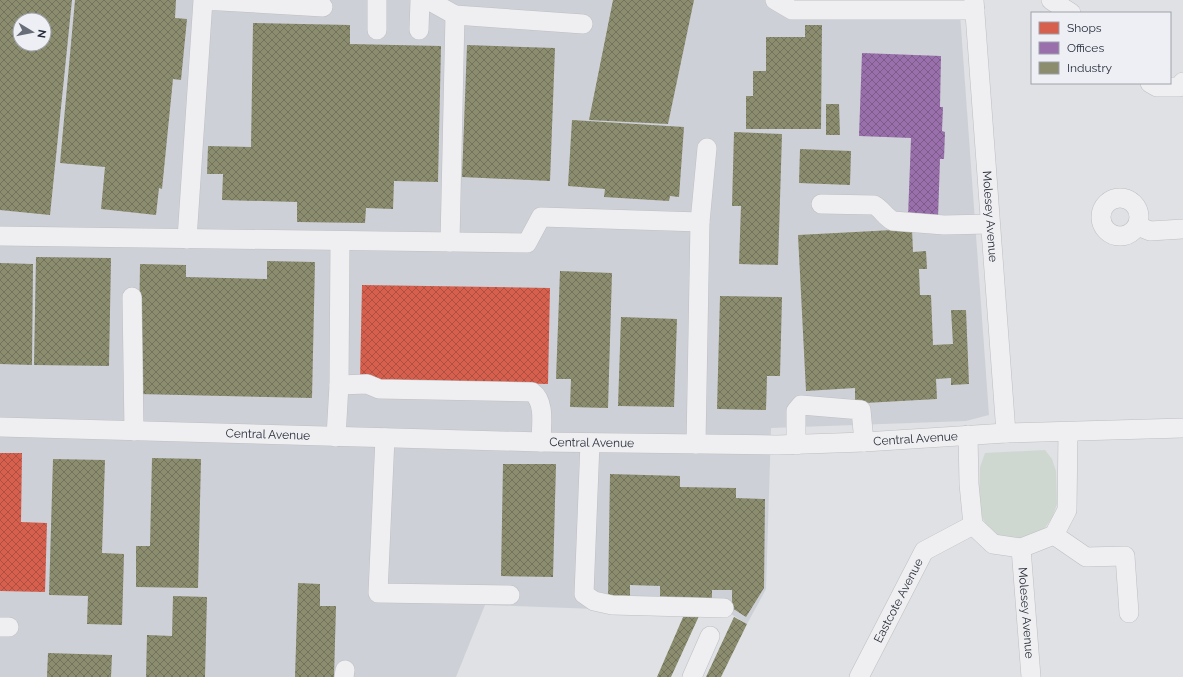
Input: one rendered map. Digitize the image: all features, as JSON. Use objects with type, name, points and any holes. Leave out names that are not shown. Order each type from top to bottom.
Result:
[{"type":"street","points":[[187,239],[203,0],[323,7]]},
{"type":"street","points":[[377,0],[377,30]]},
{"type":"street","points":[[419,30],[420,0]]},
{"type":"street","points":[[428,0],[455,15],[583,24]]},
{"type":"street","points":[[775,0],[792,10],[974,5]]},
{"type":"street","points":[[1051,0],[1069,12]]},
{"type":"street","name":"Molesey Avenue","points":[[974,5],[989,224],[1006,433]]},
{"type":"street","points":[[450,242],[455,15]]},
{"type":"street","points":[[1152,84],[1157,87],[1179,88],[1183,82]]},
{"type":"street","points":[[696,444],[700,222],[707,148]]},
{"type":"street","points":[[821,204],[874,204],[893,221],[944,225],[989,224]]},
{"type":"street","points":[[0,236],[340,242],[527,243],[541,217],[700,222]]},
{"type":"street","points":[[1138,226],[1150,231],[1183,229]]},
{"type":"street","points":[[336,437],[339,385],[340,242]]},
{"type":"street","points":[[132,297],[134,431]]},
{"type":"street","points":[[339,385],[367,384],[379,389],[532,392],[538,396],[541,406],[541,442]]},
{"type":"street","points":[[796,445],[796,411],[801,405],[861,410],[864,442]]},
{"type":"street","name":"Central Avenue","points":[[0,428],[48,428],[541,442],[796,445],[1006,433],[1183,428]]},
{"type":"street","points":[[48,428],[47,434],[55,438],[86,440],[146,438],[153,432]]},
{"type":"street","points":[[968,435],[969,484],[973,525],[993,544],[1021,548],[1054,534],[1067,510],[1068,432]]},
{"type":"street","points":[[385,438],[378,593],[510,595]]},
{"type":"street","points":[[590,443],[584,594],[594,601],[612,605],[724,608]]},
{"type":"street","name":"Eastcote Avenue","points":[[859,677],[924,551],[973,525]]},
{"type":"street","points":[[1054,534],[1086,557],[1125,556],[1129,613]]},
{"type":"street","name":"Molesey Avenue","points":[[1021,548],[1032,677]]},
{"type":"street","points":[[692,677],[710,636]]},
{"type":"shaded area","points":[[0,0],[959,0],[989,415],[966,421],[771,428],[766,589],[747,624],[731,614],[485,605],[456,677],[0,677]]},
{"type":"shaded area","points":[[1045,450],[1052,459],[1056,471],[1057,504],[1052,518],[1044,529],[1018,540],[1001,538],[986,525],[981,514],[979,500],[980,467],[985,453]]},
{"type":"building: Shops","points":[[362,285],[550,288],[548,384],[360,381]]},
{"type":"building: Shops","points":[[0,453],[22,453],[21,522],[47,523],[45,592],[0,591]]},
{"type":"building: Offices","points":[[862,53],[941,56],[940,107],[943,107],[942,131],[945,132],[944,159],[940,159],[938,218],[908,217],[911,138],[859,136]]},
{"type":"building: Industry","points":[[0,0],[72,0],[50,215],[0,210]]},
{"type":"building: Industry","points":[[75,0],[176,0],[175,18],[187,19],[181,80],[173,79],[162,189],[159,188],[156,215],[101,209],[105,167],[60,163]]},
{"type":"building: Industry","points":[[613,0],[694,0],[668,124],[589,120]]},
{"type":"building: Industry","points":[[253,23],[350,25],[350,44],[441,46],[438,182],[394,181],[393,209],[366,208],[365,223],[297,222],[297,202],[222,200],[223,174],[207,174],[208,146],[251,147]]},
{"type":"building: Industry","points":[[805,25],[822,25],[821,129],[746,129],[746,96],[753,96],[753,71],[766,71],[766,37],[805,37]]},
{"type":"building: Industry","points":[[467,45],[555,48],[550,181],[462,177]]},
{"type":"building: Industry","points":[[826,104],[839,104],[840,135],[826,135]]},
{"type":"building: Industry","points":[[572,120],[684,127],[679,197],[670,196],[669,201],[604,197],[605,189],[568,186]]},
{"type":"building: Industry","points":[[734,132],[782,134],[778,265],[739,264],[741,206],[732,206]]},
{"type":"building: Industry","points":[[800,149],[851,151],[850,185],[799,183]]},
{"type":"building: Industry","points":[[912,229],[913,252],[926,251],[927,269],[919,269],[920,295],[931,295],[933,345],[953,344],[951,310],[966,310],[969,384],[951,385],[951,378],[936,379],[937,399],[865,403],[855,406],[855,388],[806,391],[798,235]]},
{"type":"building: Industry","points":[[36,257],[111,258],[109,366],[34,365]]},
{"type":"building: Industry","points":[[267,261],[315,262],[312,398],[138,394],[140,264],[186,265],[186,277],[267,279]]},
{"type":"building: Industry","points":[[0,263],[33,264],[32,365],[0,364]]},
{"type":"building: Industry","points":[[560,271],[612,273],[608,408],[570,407],[571,379],[556,379]]},
{"type":"building: Industry","points":[[720,296],[782,297],[780,376],[767,376],[766,410],[717,409]]},
{"type":"building: Industry","points":[[621,317],[677,319],[674,407],[618,406]]},
{"type":"building: Industry","points":[[152,458],[201,459],[198,588],[136,587],[136,546],[150,546]]},
{"type":"building: Industry","points":[[53,459],[105,460],[102,553],[124,554],[122,625],[87,624],[88,596],[49,595]]},
{"type":"building: Industry","points":[[503,464],[556,464],[553,577],[501,576]]},
{"type":"building: Industry","points":[[610,474],[680,476],[680,487],[736,488],[736,498],[765,499],[764,588],[746,617],[732,608],[732,590],[712,590],[712,605],[660,604],[660,586],[630,585],[630,600],[608,599]]},
{"type":"building: Industry","points":[[298,583],[320,584],[320,606],[336,606],[334,677],[295,677]]},
{"type":"building: Industry","points":[[173,596],[207,597],[205,677],[146,677],[147,635],[172,636]]},
{"type":"building: Industry","points":[[684,615],[699,616],[671,677],[657,677]]},
{"type":"building: Industry","points":[[734,617],[747,624],[721,677],[706,677]]},
{"type":"building: Industry","points":[[48,653],[112,655],[111,677],[47,677]]}]
